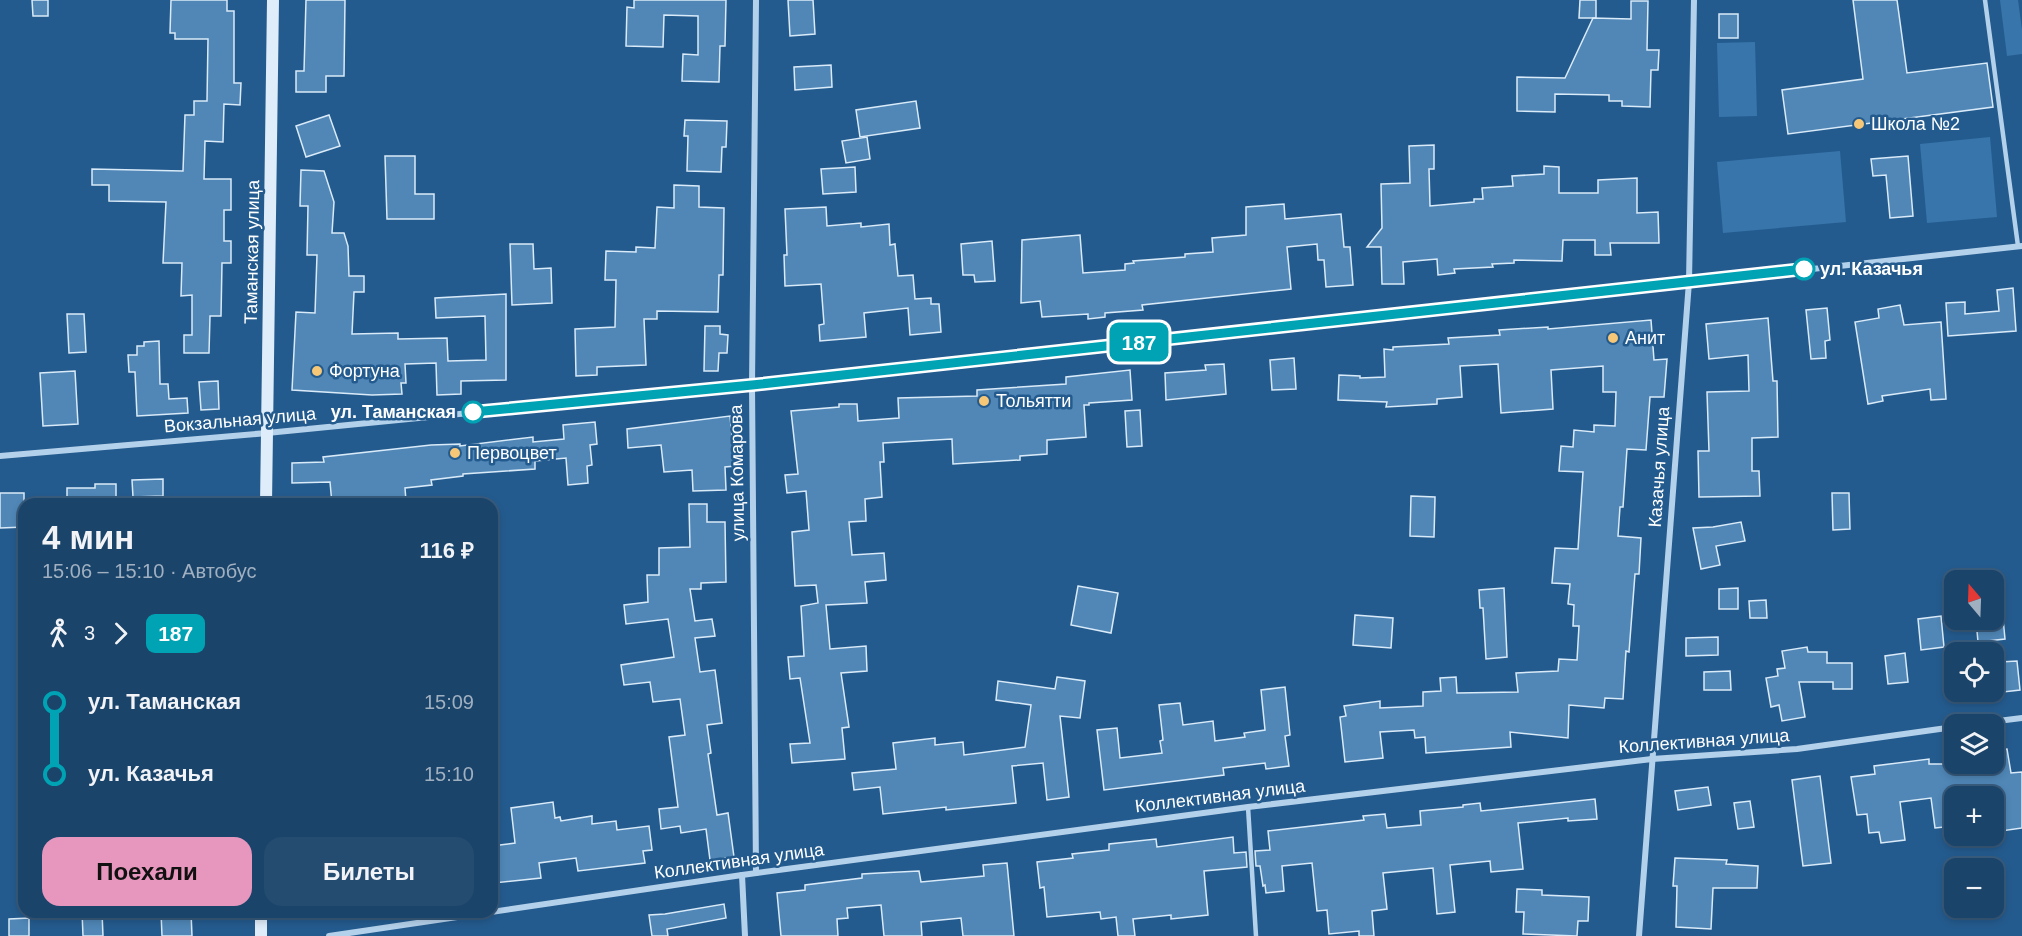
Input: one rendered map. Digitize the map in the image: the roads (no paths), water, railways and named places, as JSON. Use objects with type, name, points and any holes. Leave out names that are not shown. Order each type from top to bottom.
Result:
[{"type":"street","name":"Таманская улица","points":[[266,498],[273,0]]},
{"type":"street","name":"улица Комарова","points":[[756,0],[752,385],[756,873]]},
{"type":"street","name":"Казачья улица","points":[[1639,936],[1689,282],[1694,0]]},
{"type":"street","name":"Вокзальная улица","points":[[0,456],[267,433],[752,385],[2020,246]]},
{"type":"street","points":[[2004,720],[2022,718]]},
{"type":"street","name":"Коллективная улица","points":[[498,911],[756,873],[1248,807],[1652,759],[1797,749],[1944,728]]},
{"type":"street","points":[[742,875],[745,936]]},
{"type":"street","points":[[261,918],[261,936]]},
{"type":"street","name":"Коллективная улица","points":[[329,936],[451,918]]},
{"type":"lane","points":[[1985,0],[2020,246]]},
{"type":"lane","points":[[1248,807],[1256,936]]},
{"type":"place","name":"Школа №2","points":[[1859,124]]},
{"type":"place","name":"ул. Казачья","points":[[1804,269]]},
{"type":"place","name":"Анит","points":[[1613,338]]},
{"type":"place","name":"Фортуна","points":[[317,371]]},
{"type":"place","name":"Тольятти","points":[[984,401]]},
{"type":"place","name":"ул. Таманская","points":[[473,412]]},
{"type":"place","name":"Первоцвет","points":[[455,453]]}]
